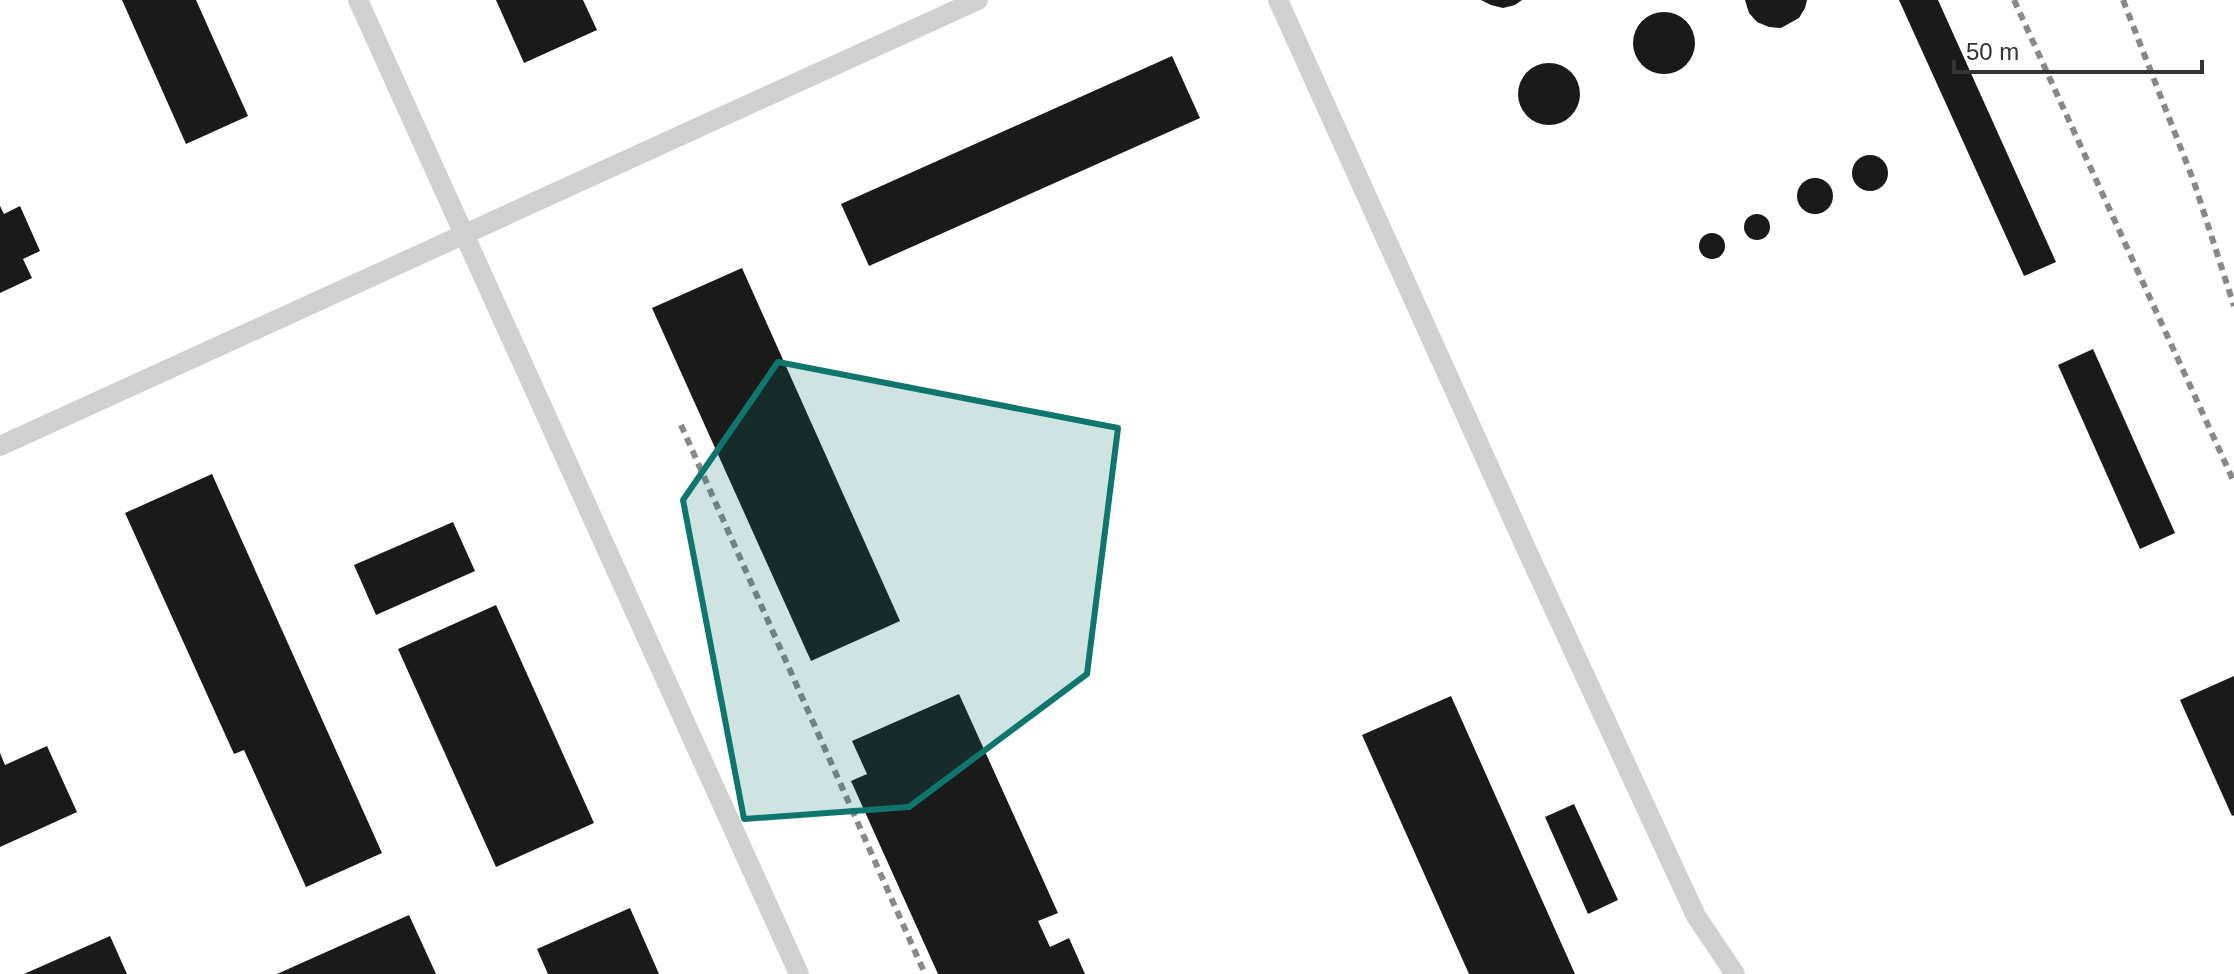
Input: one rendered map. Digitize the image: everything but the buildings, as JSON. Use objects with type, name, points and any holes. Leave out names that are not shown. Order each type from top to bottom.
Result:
[{"type":"lane","points":[[358,0],[799,974]]},
{"type":"lane","points":[[0,446],[978,0]]},
{"type":"lane","points":[[1278,0],[1518,532],[1696,916],[1735,974]]},
{"type":"highlighted area","points":[[778,362],[1118,428],[1087,674],[909,807],[744,819],[683,500]]},
{"type":"railway","points":[[2014,0],[2234,482]]},
{"type":"railway","points":[[2123,0],[2194,182],[2234,306]]},
{"type":"railway","points":[[681,425],[925,974]]}]
